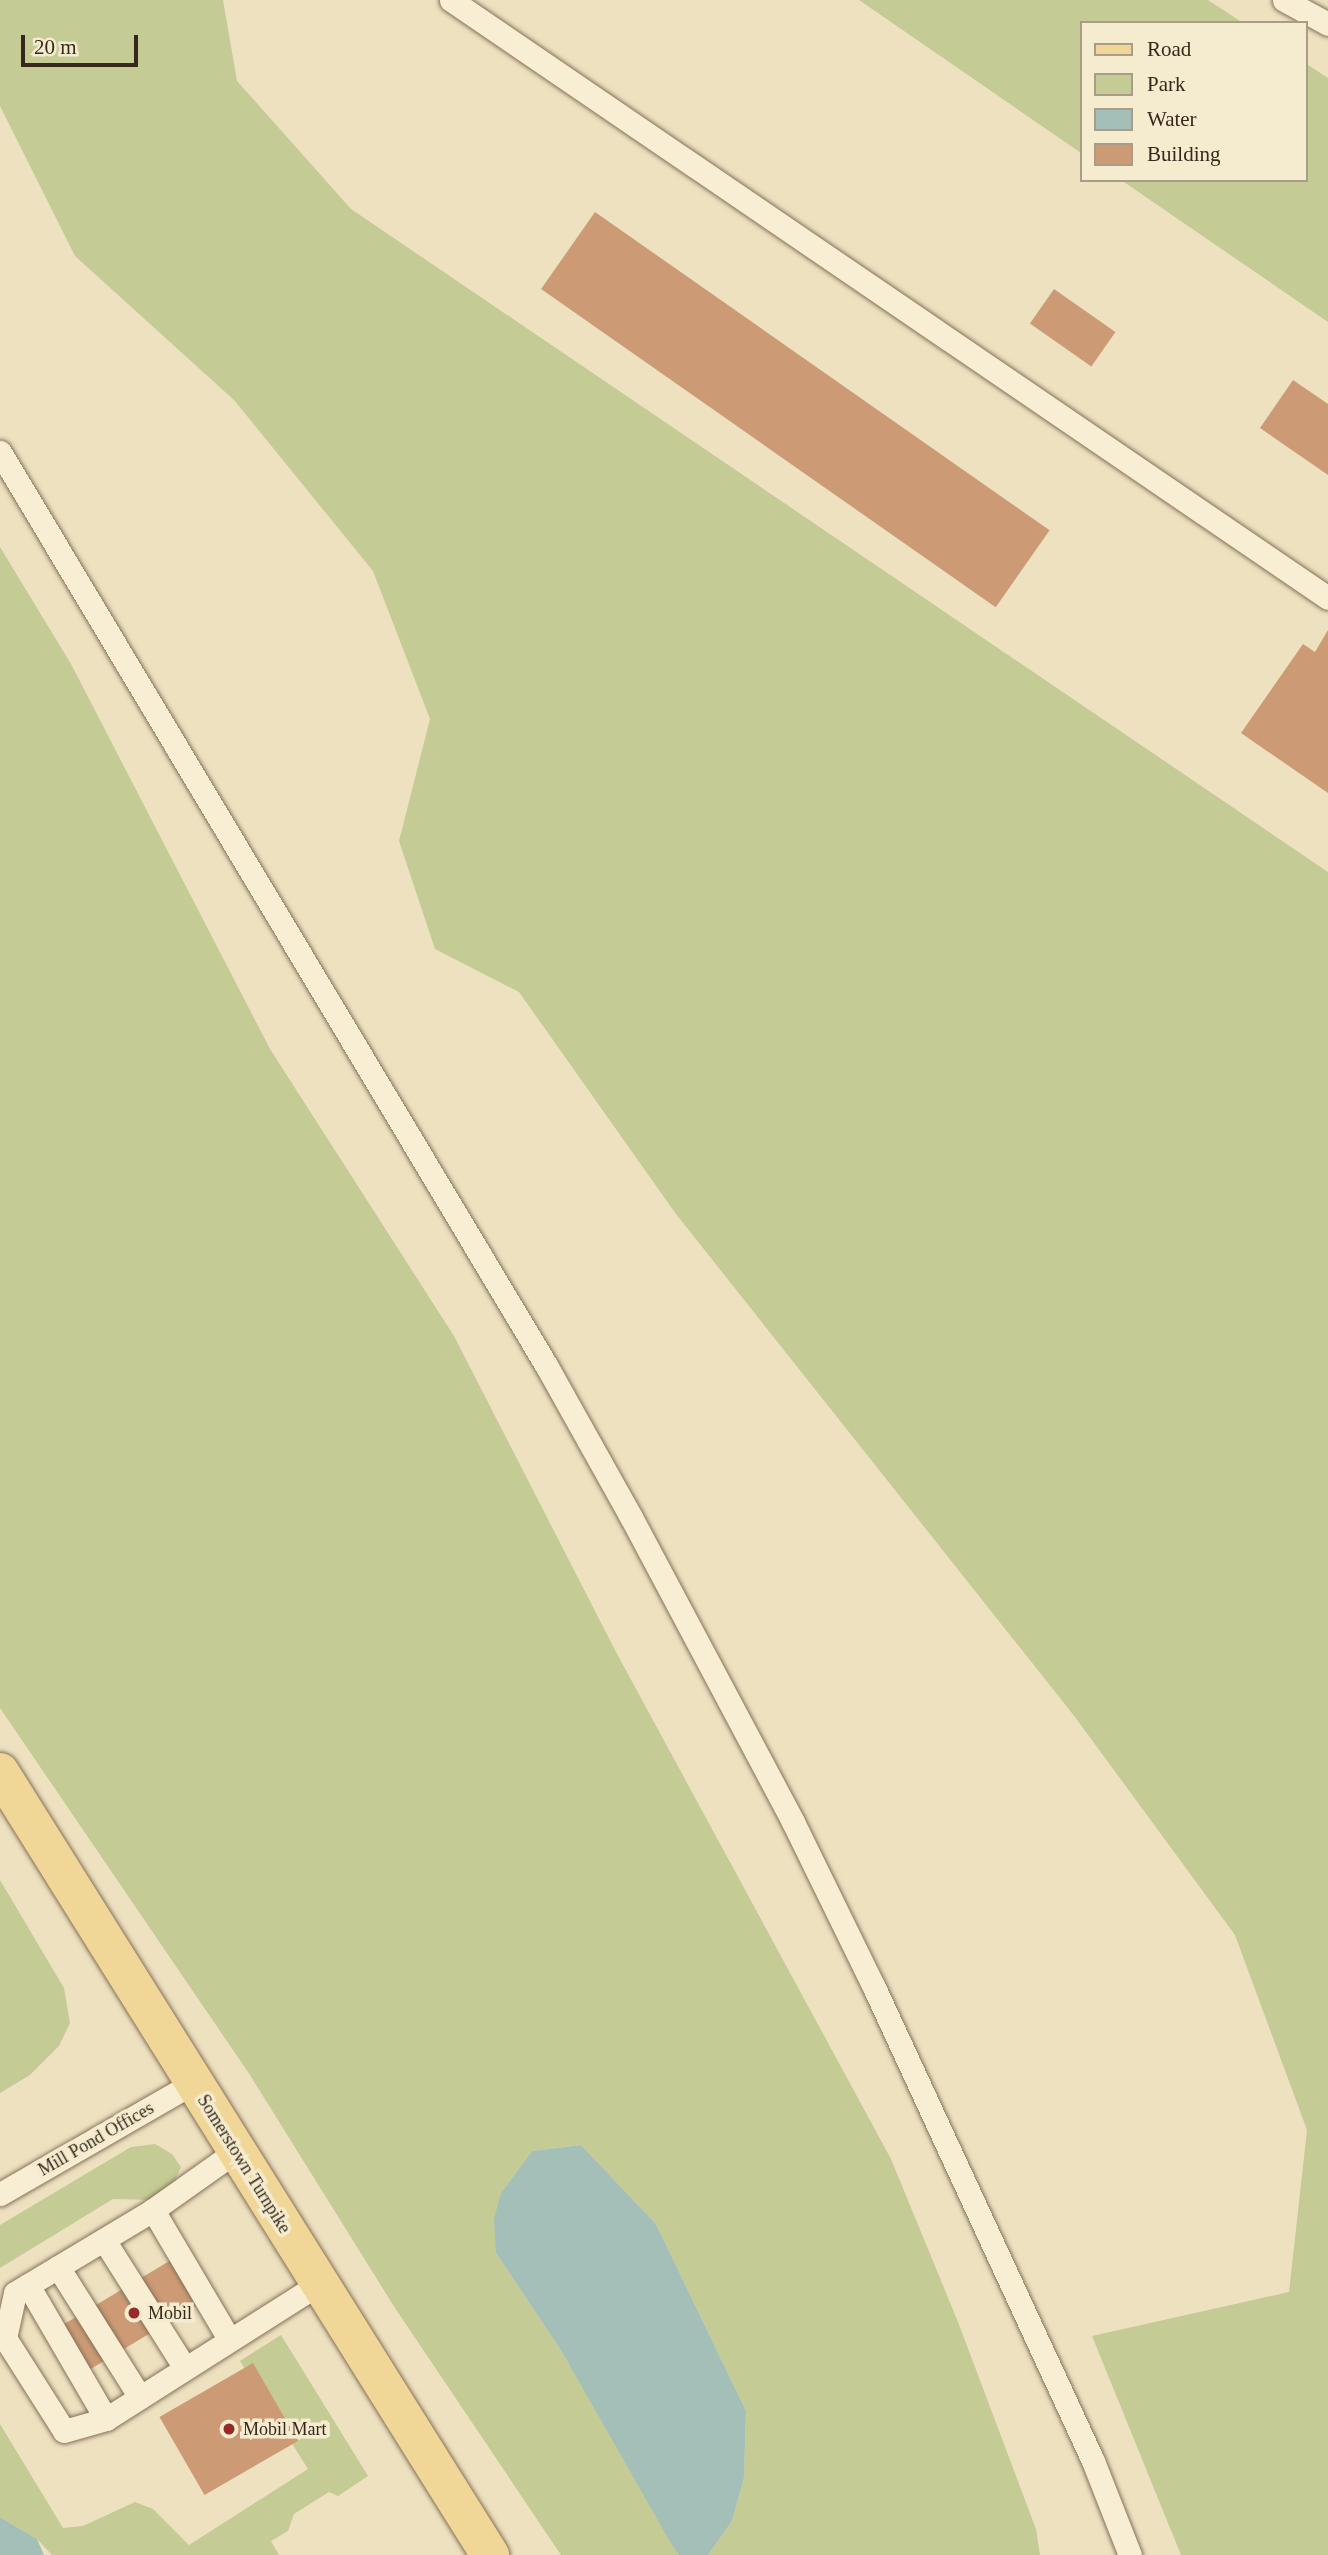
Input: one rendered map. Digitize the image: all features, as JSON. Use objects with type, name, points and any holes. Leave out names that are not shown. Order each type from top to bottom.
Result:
[{"type":"main road","name":"Somerstown Turnpike","points":[[0,1772],[491,2555]]},
{"type":"lane","points":[[451,0],[1328,598]]},
{"type":"lane","points":[[1293,2],[1328,24]]},
{"type":"lane","points":[[0,452],[532,1342],[631,1517],[793,1822],[873,1985],[1093,2461],[1130,2555]]},
{"type":"lane","name":"Mill Pond Offices","points":[[0,2194],[193,2083]]},
{"type":"lane","points":[[236,2151],[153,2210],[15,2293],[5,2338],[64,2431],[106,2419],[320,2283]]},
{"type":"lane","points":[[153,2210],[229,2339]]},
{"type":"lane","points":[[104,2240],[185,2368]]},
{"type":"lane","points":[[58,2267],[140,2397]]},
{"type":"lane","points":[[28,2285],[106,2419]]},
{"type":"green space","points":[[0,0],[223,0],[237,81],[351,209],[1328,872],[1328,2555],[1181,2555],[1092,2336],[1289,2292],[1307,2130],[1235,1935],[1075,1717],[676,1214],[519,992],[435,949],[399,841],[430,719],[373,571],[234,400],[75,256],[0,106]]},
{"type":"green space","points":[[859,0],[1208,0],[1240,21],[1080,21],[1080,152]]},
{"type":"green space","points":[[1307,64],[1328,78],[1328,322],[1124,182],[1307,182]]},
{"type":"green space","points":[[0,547],[71,664],[270,1049],[454,1336],[616,1652],[891,2159],[958,2322],[1036,2529],[1040,2555],[708,2555],[732,2521],[744,2478],[746,2411],[656,2224],[581,2145],[532,2151],[501,2193],[496,2253],[562,2352],[679,2555],[561,2555],[395,2308],[250,2075],[0,1708]]},
{"type":"green space","points":[[0,1880],[64,1988],[70,2023],[59,2046],[30,2075],[0,2093]]},
{"type":"green space","points":[[155,2144],[172,2154],[181,2167],[174,2183],[155,2200],[113,2199],[0,2268],[0,2225],[131,2147]]},
{"type":"green space","points":[[281,2335],[368,2476],[338,2496],[329,2492],[294,2514],[288,2531],[271,2541],[279,2555],[52,2555],[37,2539],[0,2517],[0,2424],[63,2528],[83,2526],[135,2502],[153,2509],[189,2545],[308,2469],[240,2361]]},
{"type":"water","points":[[581,2145],[656,2224],[746,2411],[744,2478],[732,2521],[708,2555],[679,2555],[562,2352],[496,2253],[494,2219],[501,2193],[532,2151]]},
{"type":"water","points":[[0,2517],[37,2539],[44,2555],[0,2555]]},
{"type":"building","points":[[595,212],[1050,530],[996,607],[541,289]]},
{"type":"building","points":[[1054,289],[1115,332],[1091,366],[1030,323]]},
{"type":"building","points":[[1293,380],[1328,404],[1328,475],[1260,428]]},
{"type":"building","points":[[1328,630],[1328,793],[1241,733],[1303,644],[1315,652]]},
{"type":"building","name":"Mobil","points":[[181,2254],[208,2299],[88,2371],[61,2326]]},
{"type":"building","name":"Mobil Mart","points":[[253,2363],[298,2441],[204,2495],[159,2417]]},
{"type":"place","name":"Mobil","points":[[134,2313]]},
{"type":"place","name":"Mobil Mart","points":[[229,2429]]}]
